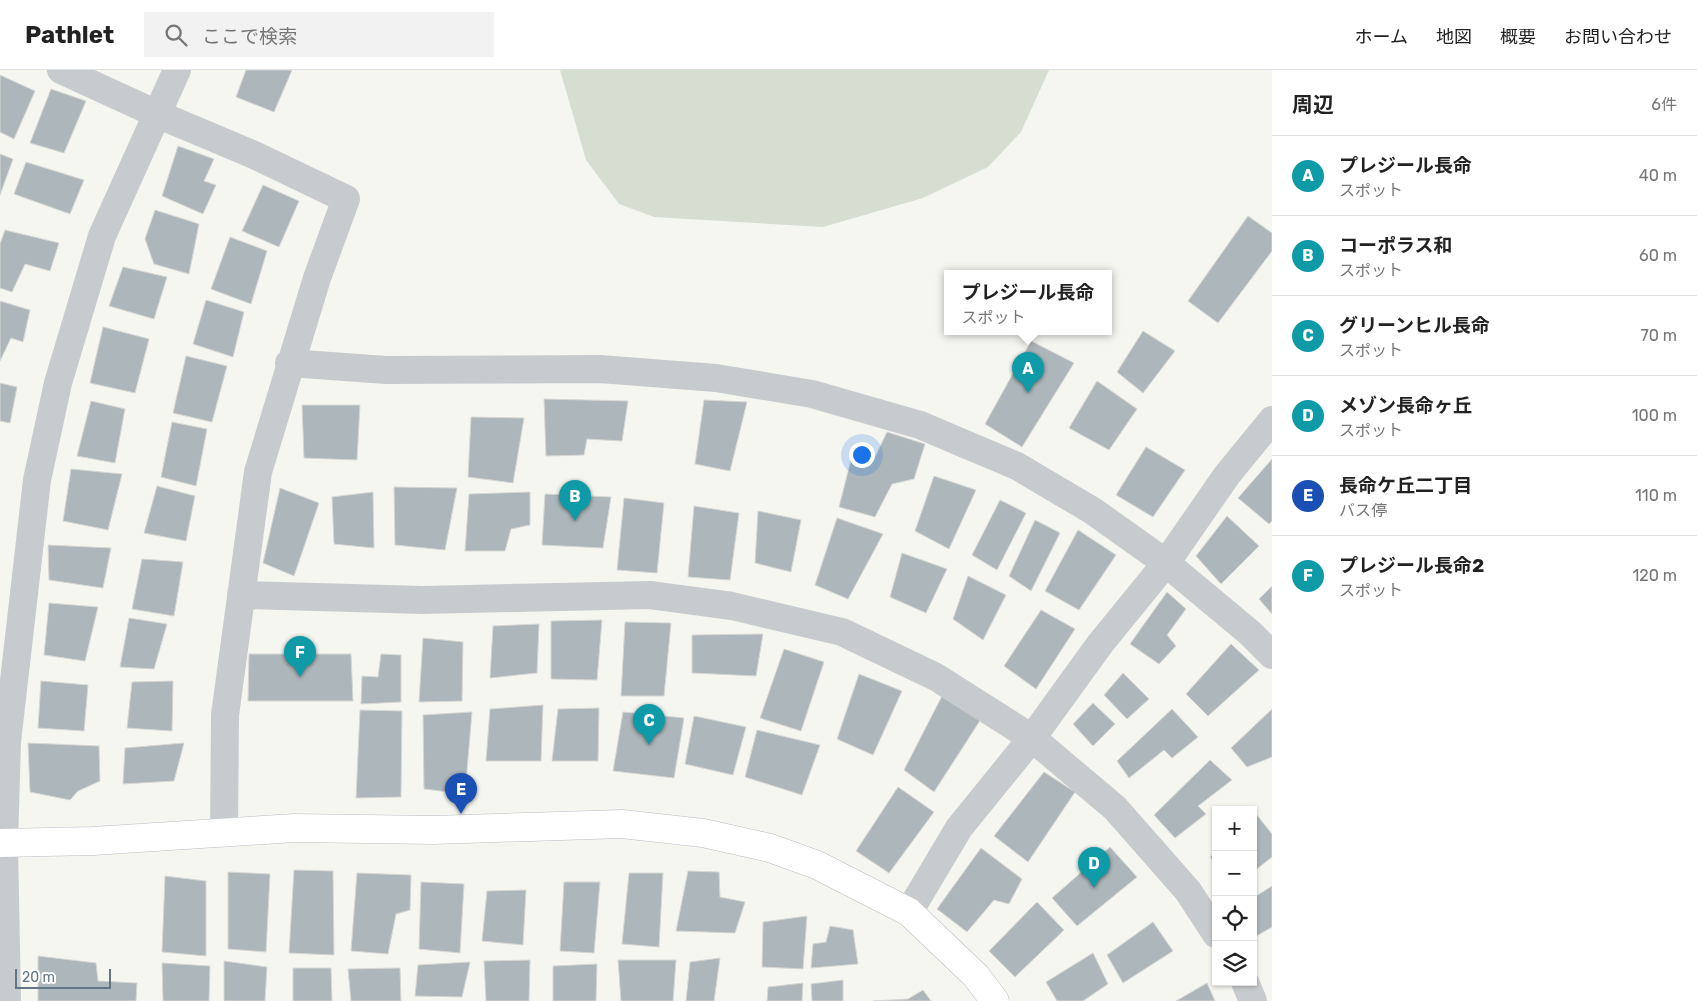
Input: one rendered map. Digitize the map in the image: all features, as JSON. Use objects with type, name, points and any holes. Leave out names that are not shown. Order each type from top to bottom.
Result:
[{"type":"street","points":[[61,70],[157,114],[252,154],[346,199],[317,278],[258,472],[225,714],[224,833]]},
{"type":"street","points":[[7,1001],[2,843],[7,742],[37,480],[58,383],[102,236],[177,70]]},
{"type":"street","points":[[290,364],[386,370],[600,369],[716,378],[812,394],[920,425],[1017,466],[1093,511],[1166,563],[1250,633],[1272,655]]},
{"type":"street","points":[[909,912],[959,828],[1032,738],[1100,644],[1166,563],[1227,475],[1272,420]]},
{"type":"street","points":[[241,595],[423,600],[650,595],[732,606],[842,632],[936,676],[1032,738],[1115,808],[1188,891],[1212,928]]},
{"type":"street","points":[[2,843],[93,841],[295,828],[433,830],[622,824],[703,833],[770,848],[817,865],[909,912],[976,976],[995,1001]]},
{"type":"street","points":[[1246,986],[1252,1001]]},
{"type":"shaded area","points":[[560,70],[1049,70],[1021,132],[988,167],[923,198],[823,227],[654,217],[619,204],[586,160]]},
{"type":"building","points":[[246,70],[292,70],[274,112],[236,97]]},
{"type":"building","points":[[0,75],[35,91],[14,139],[0,132]]},
{"type":"building","points":[[51,89],[86,101],[64,153],[30,143]]},
{"type":"building","points":[[178,146],[214,159],[204,181],[216,185],[203,214],[162,196]]},
{"type":"building","points":[[0,154],[13,159],[0,195]]},
{"type":"building","points":[[26,162],[84,180],[70,214],[14,194]]},
{"type":"building","points":[[263,185],[299,201],[279,247],[242,231]]},
{"type":"building","points":[[155,210],[199,224],[189,274],[154,264],[145,239]]},
{"type":"building","points":[[1248,216],[1272,233],[1272,251],[1218,323],[1188,301]]},
{"type":"building","points":[[5,230],[59,243],[50,271],[25,264],[12,292],[0,288],[0,244]]},
{"type":"building","points":[[230,237],[267,251],[251,304],[211,289]]},
{"type":"building","points":[[123,267],[167,277],[154,319],[109,306]]},
{"type":"building","points":[[206,300],[244,312],[233,357],[193,344]]},
{"type":"building","points":[[0,301],[30,310],[23,342],[11,338],[0,361]]},
{"type":"building","points":[[103,327],[149,339],[135,393],[90,383]]},
{"type":"building","points":[[1143,331],[1175,351],[1143,393],[1117,372]]},
{"type":"building","points":[[1031,341],[1074,363],[1022,447],[985,424]]},
{"type":"building","points":[[186,356],[227,366],[212,422],[173,413]]},
{"type":"building","points":[[1097,381],[1137,409],[1109,450],[1069,428]]},
{"type":"building","points":[[0,383],[17,387],[10,423],[0,421]]},
{"type":"building","points":[[544,399],[628,401],[622,441],[587,439],[584,455],[546,456]]},
{"type":"building","points":[[704,400],[747,402],[730,471],[695,464]]},
{"type":"building","points":[[91,401],[125,409],[115,463],[77,456]]},
{"type":"building","points":[[302,405],[360,405],[357,460],[304,458]]},
{"type":"building","points":[[471,417],[524,418],[513,483],[468,477]]},
{"type":"building","points":[[172,422],[207,429],[196,486],[161,477]]},
{"type":"building","points":[[887,432],[925,444],[914,479],[892,484],[875,517],[839,507],[853,452],[875,457]]},
{"type":"building","points":[[1146,447],[1185,470],[1153,517],[1116,495]]},
{"type":"building","points":[[1272,459],[1272,521],[1269,524],[1238,498]]},
{"type":"building","points":[[71,469],[122,474],[108,530],[63,521]]},
{"type":"building","points":[[934,476],[976,490],[949,549],[915,531]]},
{"type":"building","points":[[157,486],[195,496],[186,541],[144,533]]},
{"type":"building","points":[[394,487],[457,488],[445,550],[395,545]]},
{"type":"building","points":[[280,488],[319,503],[294,576],[263,563]]},
{"type":"building","points":[[373,492],[374,548],[334,544],[332,497]]},
{"type":"building","points":[[530,492],[530,525],[511,529],[505,551],[465,551],[469,494]]},
{"type":"building","points":[[545,494],[611,497],[603,548],[542,545]]},
{"type":"building","points":[[624,498],[664,503],[657,573],[617,570]]},
{"type":"building","points":[[1000,500],[1026,513],[997,570],[972,555]]},
{"type":"building","points":[[694,506],[739,513],[730,580],[688,577]]},
{"type":"building","points":[[758,511],[801,520],[791,572],[755,563]]},
{"type":"building","points":[[1227,516],[1259,546],[1221,584],[1196,556]]},
{"type":"building","points":[[837,518],[883,534],[848,599],[815,585]]},
{"type":"building","points":[[1035,520],[1060,533],[1031,591],[1009,576]]},
{"type":"building","points":[[1078,530],[1116,555],[1079,610],[1045,591]]},
{"type":"building","points":[[48,545],[111,548],[103,588],[49,580]]},
{"type":"building","points":[[902,553],[947,569],[926,613],[890,597]]},
{"type":"building","points":[[142,559],[183,562],[174,616],[132,609]]},
{"type":"building","points":[[968,576],[1006,595],[983,640],[953,619]]},
{"type":"building","points":[[1272,586],[1272,614],[1259,599]]},
{"type":"building","points":[[1167,592],[1186,609],[1167,635],[1176,646],[1159,664],[1130,644]]},
{"type":"building","points":[[49,603],[98,607],[85,661],[44,655]]},
{"type":"building","points":[[1041,610],[1075,629],[1036,689],[1004,666]]},
{"type":"building","points":[[129,618],[167,624],[154,669],[120,667]]},
{"type":"building","points":[[602,620],[597,680],[551,679],[551,621]]},
{"type":"building","points":[[625,622],[671,623],[664,696],[621,696]]},
{"type":"building","points":[[539,624],[537,673],[490,678],[493,626]]},
{"type":"building","points":[[763,634],[756,676],[692,673],[692,635]]},
{"type":"building","points":[[423,638],[463,642],[462,701],[419,702]]},
{"type":"building","points":[[1231,644],[1259,670],[1208,716],[1186,694]]},
{"type":"building","points":[[784,649],[824,662],[801,731],[760,718]]},
{"type":"building","points":[[249,654],[351,654],[353,701],[248,701]]},
{"type":"building","points":[[381,654],[401,655],[401,702],[361,704],[362,676],[378,677]]},
{"type":"building","points":[[1123,673],[1149,699],[1127,719],[1104,695]]},
{"type":"building","points":[[859,674],[902,691],[873,755],[837,739]]},
{"type":"building","points":[[41,681],[88,685],[84,731],[38,728]]},
{"type":"building","points":[[173,681],[172,731],[127,728],[132,682]]},
{"type":"building","points":[[942,696],[981,719],[934,792],[904,770]]},
{"type":"building","points":[[1093,703],[1115,724],[1093,746],[1073,724]]},
{"type":"building","points":[[543,705],[541,761],[486,761],[490,709]]},
{"type":"building","points":[[599,708],[598,761],[552,761],[558,709]]},
{"type":"building","points":[[1172,709],[1198,737],[1172,758],[1164,750],[1129,778],[1117,761]]},
{"type":"building","points":[[1272,709],[1272,757],[1247,767],[1231,748]]},
{"type":"building","points":[[360,710],[402,711],[401,797],[356,798]]},
{"type":"building","points":[[472,712],[465,794],[424,789],[423,715]]},
{"type":"building","points":[[623,712],[684,718],[674,778],[613,771]]},
{"type":"building","points":[[694,716],[746,727],[733,775],[685,764]]},
{"type":"building","points":[[757,730],[820,745],[802,795],[745,777]]},
{"type":"building","points":[[28,743],[99,746],[100,781],[78,791],[70,800],[30,792]]},
{"type":"building","points":[[184,743],[174,781],[123,784],[125,748]]},
{"type":"building","points":[[1210,760],[1232,780],[1198,806],[1206,814],[1175,838],[1154,815]]},
{"type":"building","points":[[1044,772],[1075,792],[1028,862],[994,836]]},
{"type":"building","points":[[898,787],[934,812],[889,873],[856,851]]},
{"type":"building","points":[[1257,815],[1272,834],[1272,857],[1257,869]]},
{"type":"building","points":[[1110,847],[1137,877],[1077,926],[1052,898]]},
{"type":"building","points":[[981,848],[1022,879],[1009,904],[994,900],[967,932],[937,909]]},
{"type":"building","points":[[294,870],[333,871],[334,955],[289,953]]},
{"type":"building","points":[[688,871],[719,872],[720,897],[745,902],[735,933],[676,931]]},
{"type":"building","points":[[228,872],[270,874],[266,952],[228,949]]},
{"type":"building","points":[[357,873],[411,875],[410,910],[396,914],[388,954],[351,951]]},
{"type":"building","points":[[629,873],[663,873],[659,947],[622,944]]},
{"type":"building","points":[[165,876],[206,881],[206,956],[162,952]]},
{"type":"building","points":[[421,882],[464,884],[460,953],[419,949]]},
{"type":"building","points":[[564,882],[600,882],[594,953],[560,951]]},
{"type":"building","points":[[1272,886],[1272,927],[1257,936],[1257,896]]},
{"type":"building","points":[[526,890],[523,945],[482,941],[487,891]]},
{"type":"building","points":[[1037,902],[1064,930],[1015,977],[989,951]]},
{"type":"building","points":[[807,916],[803,969],[762,967],[763,922]]},
{"type":"building","points":[[1153,922],[1173,951],[1123,983],[1107,955]]},
{"type":"building","points":[[830,926],[853,930],[858,964],[811,968],[813,944],[826,942]]},
{"type":"building","points":[[1093,953],[1108,984],[1083,1001],[1057,1001],[1046,982]]},
{"type":"building","points":[[38,956],[96,963],[98,981],[137,983],[136,1001],[38,1001]]},
{"type":"building","points":[[720,958],[714,1001],[686,1001],[690,962]]},
{"type":"building","points":[[530,960],[529,1001],[486,1001],[484,961]]},
{"type":"building","points":[[618,960],[676,960],[673,1001],[621,1001]]},
{"type":"building","points":[[224,961],[267,967],[265,1001],[224,1001]]},
{"type":"building","points":[[470,962],[462,997],[415,996],[418,965]]},
{"type":"building","points":[[162,963],[210,966],[209,1001],[163,1001]]},
{"type":"building","points":[[597,964],[596,1001],[553,1001],[553,966]]},
{"type":"building","points":[[293,968],[331,968],[332,1001],[293,1001]]},
{"type":"building","points":[[400,968],[401,1001],[351,1001],[348,969]]},
{"type":"building","points":[[843,980],[843,1001],[812,1001],[811,984]]},
{"type":"building","points":[[803,983],[802,1001],[767,1001],[768,987]]},
{"type":"building","points":[[1207,983],[1215,1001],[1176,1001]]},
{"type":"building","points":[[923,990],[931,1001],[873,1001],[908,999]]},
{"type":"place","name":"プレジール長命","points":[[1028,393]]},
{"type":"place","name":"コーポラス和","points":[[575,521]]},
{"type":"place","name":"プレジール長命2","points":[[300,677]]},
{"type":"place","name":"グリーンヒル長命","points":[[649,745]]},
{"type":"place","name":"長命ケ丘二丁目","points":[[461,814]]},
{"type":"place","name":"メゾン長命ヶ丘","points":[[1094,888]]}]
